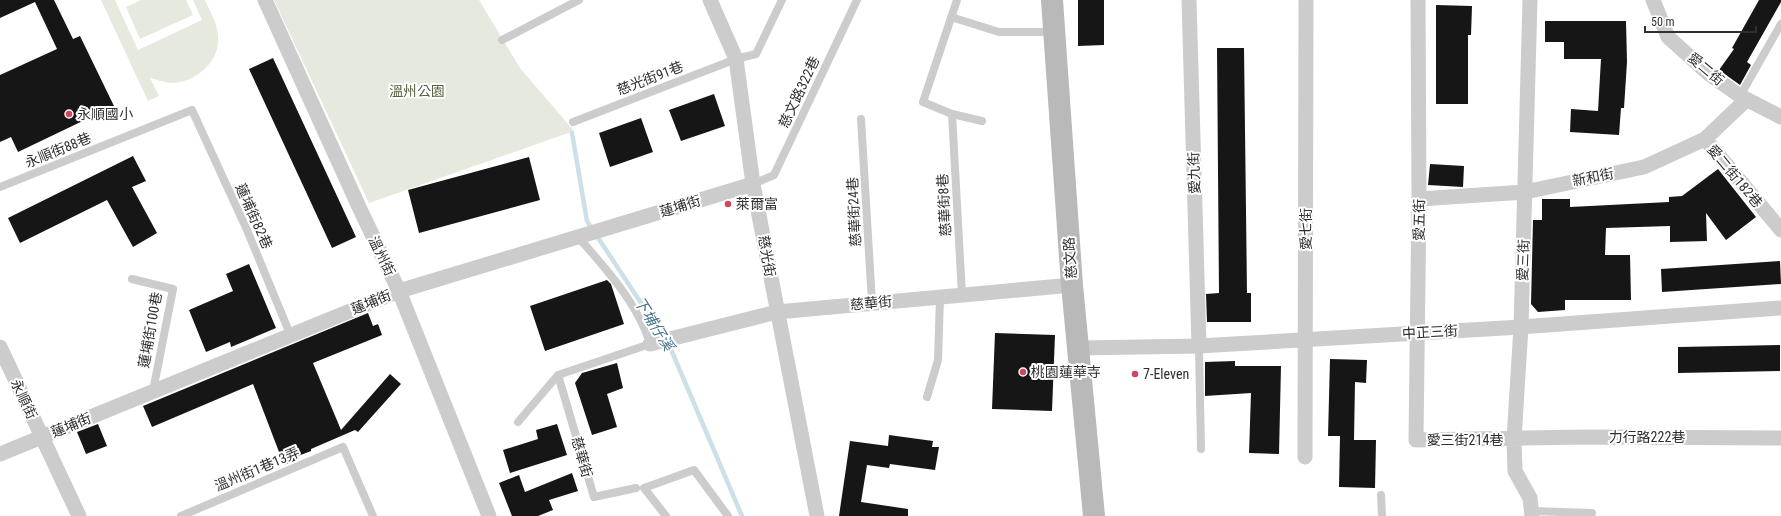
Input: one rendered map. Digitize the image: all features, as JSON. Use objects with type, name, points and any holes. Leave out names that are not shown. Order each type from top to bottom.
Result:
[{"type":"street","name":"溫州街","points":[[265,0],[399,291],[489,516]]},
{"type":"street","name":"慈光街","points":[[710,0],[736,59],[753,184],[817,516]]},
{"type":"street","name":"慈文路","points":[[1052,0],[1053,32],[1072,285],[1080,348],[1094,516]]},
{"type":"street","name":"愛九街","points":[[1189,0],[1199,346]]},
{"type":"street","name":"愛七街","points":[[1305,457],[1306,0]]},
{"type":"street","name":"愛五街","points":[[1416,440],[1419,199],[1418,0]]},
{"type":"street","name":"愛三街","points":[[1530,0],[1521,327],[1514,439],[1515,471],[1530,498],[1532,514]]},
{"type":"street","name":"愛二街","points":[[1653,0],[1668,37],[1709,74],[1743,98],[1781,117]]},
{"type":"street","name":"新和街","points":[[1419,199],[1525,192],[1644,168],[1705,139],[1743,98]]},
{"type":"street","name":"愛二街182巷","points":[[1705,139],[1781,230]]},
{"type":"street","name":"蓮埔街","points":[[0,454],[290,334],[399,291],[753,184]]},
{"type":"street","name":"慈華街","points":[[661,342],[777,312],[1072,285]]},
{"type":"street","name":"中正三街","points":[[1080,348],[1199,346],[1306,338],[1521,327],[1781,308]]},
{"type":"street","name":"永順街","points":[[0,348],[79,516]]},
{"type":"street","name":"力行路222巷","points":[[1514,439],[1587,437],[1781,438]]},
{"type":"street","name":"愛三街214巷","points":[[1416,440],[1514,439]]},
{"type":"lane","points":[[502,40],[579,0]]},
{"type":"lane","name":"慈光街91巷","points":[[573,122],[736,59],[756,54],[782,0]]},
{"type":"lane","name":"慈文路322巷","points":[[753,184],[774,175],[857,0]]},
{"type":"lane","points":[[957,0],[923,102],[952,114],[982,121]]},
{"type":"lane","points":[[951,17],[999,32],[1053,32]]},
{"type":"lane","points":[[1743,98],[1781,24]]},
{"type":"lane","name":"永順街88巷","points":[[0,187],[192,110]]},
{"type":"lane","name":"蓮埔街82巷","points":[[192,110],[247,230],[290,334]]},
{"type":"lane","name":"慈華街8巷","points":[[952,114],[962,295]]},
{"type":"lane","name":"慈華街24巷","points":[[861,119],[872,303]]},
{"type":"lane","points":[[588,233],[609,272],[646,330],[661,342]]},
{"type":"lane","name":"蓮埔街100巷","points":[[132,279],[173,289],[153,391]]},
{"type":"lane","points":[[927,397],[938,360],[940,297]]},
{"type":"lane","name":"慈華街","points":[[518,422],[558,376],[661,342]]},
{"type":"lane","points":[[1199,346],[1201,449]]},
{"type":"lane","name":"慈華街","points":[[558,376],[594,497],[636,488]]},
{"type":"lane","name":"溫州街1巷13弄","points":[[181,516],[343,447],[373,516]]},
{"type":"lane","points":[[666,516],[644,488],[694,470],[728,516]]},
{"type":"lane","points":[[1381,495],[1382,516]]},
{"type":"lane","points":[[1532,514],[1592,512]]},
{"type":"green space","points":[[101,0],[115,0],[138,50],[202,20],[193,0],[205,0],[213,17],[218,35],[218,45],[211,62],[198,75],[180,82],[163,82],[150,78],[159,96],[148,101]]},
{"type":"green space","points":[[141,0],[186,0],[193,15],[140,39],[126,7]]},
{"type":"green space","name":"溫州公園","points":[[274,0],[479,0],[520,68],[574,131],[369,203]]},
{"type":"building","points":[[0,0],[54,0],[73,39],[80,36],[114,106],[18,152],[11,137],[0,142],[0,75],[57,49],[35,2],[0,18]]},
{"type":"building","points":[[1078,0],[1104,0],[1104,45],[1078,46]]},
{"type":"building","points":[[1759,0],[1781,0],[1781,2],[1747,62],[1751,65],[1740,85],[1719,70],[1734,49],[1732,48]]},
{"type":"building","points":[[1436,5],[1472,6],[1471,35],[1468,35],[1468,104],[1436,104]]},
{"type":"building","points":[[1545,21],[1626,21],[1627,62],[1624,108],[1621,108],[1619,135],[1570,132],[1571,109],[1598,111],[1601,59],[1564,59],[1564,42],[1545,42]]},
{"type":"building","points":[[1217,48],[1244,48],[1247,293],[1251,293],[1251,322],[1207,322],[1206,294],[1219,293]]},
{"type":"building","points":[[273,58],[356,237],[332,248],[249,69]]},
{"type":"building","points":[[714,94],[725,126],[681,141],[669,110]]},
{"type":"building","points":[[641,118],[653,152],[610,167],[599,133]]},
{"type":"building","points":[[133,156],[146,181],[132,187],[157,233],[133,247],[107,200],[20,243],[8,218]]},
{"type":"building","points":[[529,157],[540,200],[419,233],[408,190]]},
{"type":"building","points":[[1430,164],[1464,166],[1463,187],[1428,185]]},
{"type":"building","points":[[1718,169],[1756,217],[1726,240],[1706,213],[1707,241],[1670,242],[1670,226],[1606,228],[1605,255],[1630,255],[1631,300],[1565,300],[1565,310],[1538,312],[1531,304],[1533,220],[1542,220],[1542,199],[1570,199],[1570,207],[1669,202],[1669,197],[1682,196]]},
{"type":"building","points":[[1780,261],[1781,284],[1662,292],[1661,269]]},
{"type":"building","points":[[249,264],[276,328],[231,347],[230,342],[206,352],[189,310],[233,291],[226,274]]},
{"type":"building","points":[[607,280],[611,284],[624,324],[545,351],[530,306]]},
{"type":"building","points":[[368,313],[373,326],[378,324],[382,335],[313,363],[341,430],[390,374],[401,384],[358,432],[355,430],[311,449],[311,451],[298,456],[299,459],[284,465],[253,384],[152,427],[143,406]]},
{"type":"building","name":"桃園蓮華寺","points":[[995,333],[1055,335],[1052,411],[992,409]]},
{"type":"building","points":[[1780,345],[1780,371],[1678,373],[1678,347]]},
{"type":"building","points":[[1330,359],[1367,360],[1366,383],[1355,382],[1354,440],[1376,440],[1375,488],[1339,487],[1340,436],[1328,436]]},
{"type":"building","points":[[1235,361],[1235,366],[1281,366],[1279,454],[1249,453],[1251,393],[1205,396],[1205,362]]},
{"type":"building","points":[[617,363],[623,388],[607,394],[617,427],[592,435],[575,383],[582,373]]},
{"type":"building","points":[[98,424],[107,446],[86,454],[77,432]]},
{"type":"building","points":[[557,424],[567,455],[510,473],[503,450],[538,439],[536,430]]},
{"type":"building","points":[[889,435],[933,441],[932,447],[939,447],[935,470],[890,464],[889,468],[867,465],[861,502],[908,509],[908,516],[839,516],[850,441],[888,446]]},
{"type":"building","points":[[572,473],[578,491],[549,500],[553,510],[538,516],[512,516],[499,483],[519,475],[525,492]]},
{"type":"waterway","name":"下埔仔溪","points":[[572,133],[587,221],[670,347],[742,516]]},
{"type":"place","name":"永順國小","points":[[69,114]]},
{"type":"place","name":"萊爾富","points":[[728,204]]},
{"type":"place","name":"桃園蓮華寺","points":[[1023,372]]},
{"type":"place","name":"7-Eleven","points":[[1135,374]]}]
